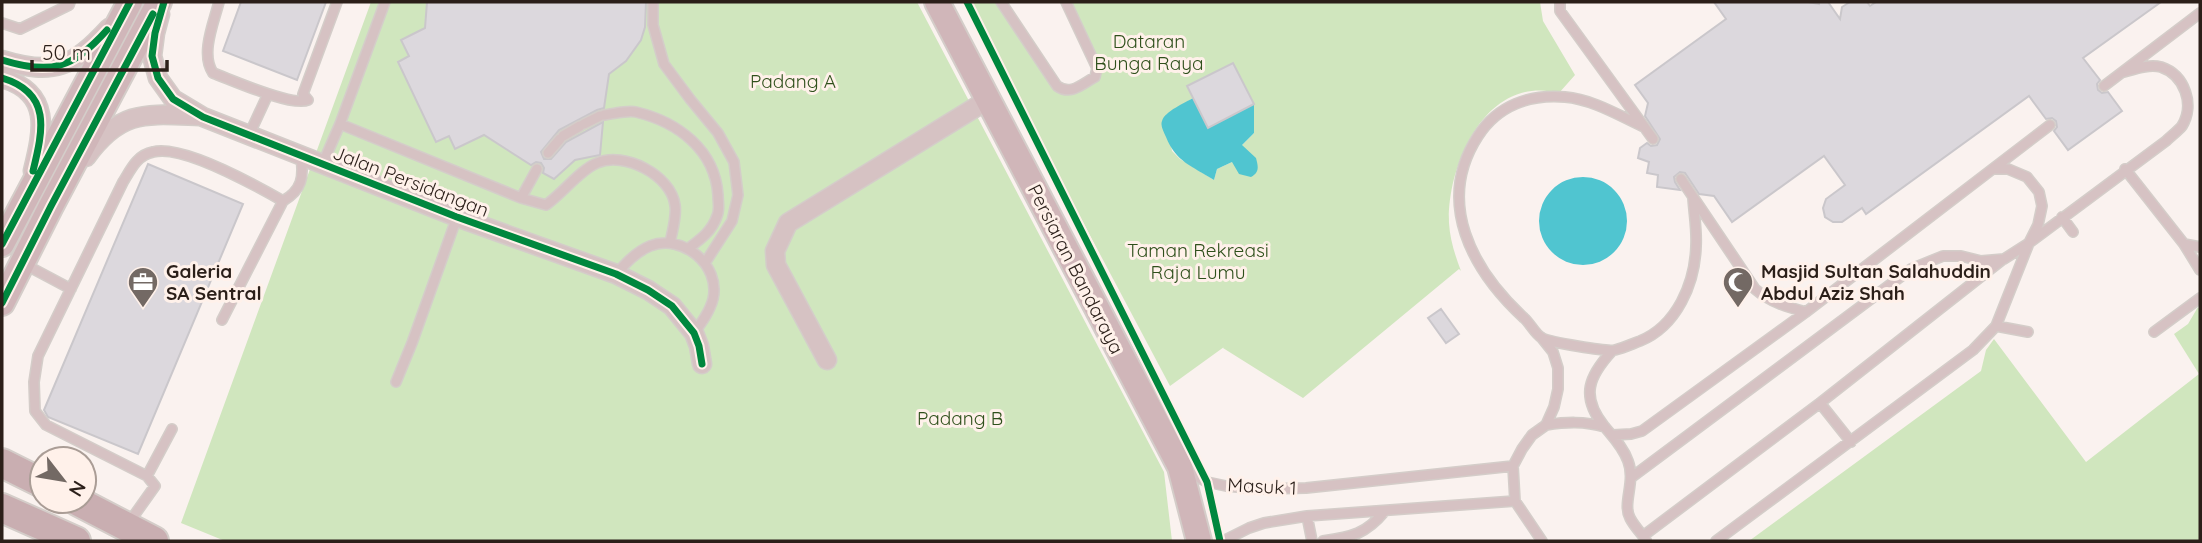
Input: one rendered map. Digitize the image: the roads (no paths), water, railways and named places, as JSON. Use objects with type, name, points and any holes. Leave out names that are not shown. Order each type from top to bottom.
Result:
[{"type":"main road","points":[[2,303],[51,206],[162,2]]},
{"type":"main road","name":"Persiaran Bandaraya","points":[[937,2],[1180,467],[1199,541]]},
{"type":"main road","points":[[2,244],[127,6]]},
{"type":"main road","points":[[2,446],[28,472]]},
{"type":"main road","points":[[2,463],[28,476]]},
{"type":"main road","points":[[6,507],[46,536],[76,541]]},
{"type":"main road","points":[[98,512],[154,541]]},
{"type":"street","name":"Jalan Persidangan","points":[[162,2],[152,56],[158,78],[173,99],[203,117],[457,217],[616,274],[648,290],[672,306],[694,333],[702,364]]},
{"type":"street","points":[[2,60],[27,68],[43,69],[70,61],[90,48],[127,6]]},
{"type":"street","points":[[2,78],[27,89],[40,110],[42,133],[27,195]]},
{"type":"street","points":[[827,360],[776,265],[775,251],[789,223],[989,99]]},
{"type":"street","name":"Jalan Persidangan","points":[[51,206],[96,144],[127,120],[161,114],[203,117]]},
{"type":"lane","points":[[2,23],[20,29],[69,5],[70,2]]},
{"type":"lane","points":[[219,2],[209,38],[208,65],[213,73],[268,94],[301,103],[308,100],[303,94],[337,2]]},
{"type":"lane","points":[[323,163],[385,2]]},
{"type":"lane","points":[[653,2],[653,25],[664,64],[719,133],[734,162],[738,195],[733,221],[705,262]]},
{"type":"lane","points":[[1001,2],[1057,86],[1070,91],[1095,77],[1097,68],[1066,2]]},
{"type":"lane","points":[[1560,2],[1560,11],[1653,139]]},
{"type":"lane","points":[[2104,86],[2200,13]]},
{"type":"lane","points":[[1693,198],[1695,257],[1681,303],[1659,330],[1612,351],[1599,365],[1591,380],[1589,398],[1594,411],[1629,462],[1632,477],[1627,508],[1629,517],[1645,539],[2004,259],[2166,141],[2182,125],[2188,107],[2186,90],[2175,75],[2161,67],[2147,66],[2124,72]]},
{"type":"lane","points":[[249,135],[268,94]]},
{"type":"lane","points":[[1542,541],[1515,501],[1513,466],[1521,449],[1532,435],[1545,425],[1554,407],[1558,389],[1558,368],[1553,352],[1527,320],[1500,295],[1470,248],[1460,214],[1459,181],[1469,149],[1485,125],[1506,107],[1537,97],[1568,97],[1597,106],[1644,127]]},
{"type":"lane","points":[[521,198],[538,167],[562,138],[602,115],[634,111],[687,134],[708,159],[717,184],[719,213],[706,235],[689,248]]},
{"type":"lane","points":[[340,124],[521,198],[546,205],[599,162],[623,159],[651,170],[668,189],[675,205],[670,243]]},
{"type":"lane","points":[[1613,435],[1642,431],[1806,313],[2050,125]]},
{"type":"lane","points":[[125,526],[155,486],[147,476],[47,425],[35,411],[34,382],[38,356],[123,182],[137,160],[151,152],[172,150],[227,172],[283,201]]},
{"type":"lane","points":[[222,320],[283,201],[293,195],[301,182],[304,171],[301,155]]},
{"type":"lane","points":[[1716,541],[1973,350],[1996,326],[2038,225],[2042,206],[2039,192],[2027,177],[2008,169],[1993,170]]},
{"type":"lane","points":[[2125,169],[2184,244],[2200,270]]},
{"type":"lane","points":[[1681,178],[1755,289],[1765,298],[1806,313]]},
{"type":"lane","points":[[396,382],[457,217]]},
{"type":"lane","points":[[2062,218],[2073,232]]},
{"type":"lane","points":[[616,274],[631,258],[651,246],[670,243],[689,248],[705,262],[712,276],[714,297],[706,316],[694,333]]},
{"type":"lane","points":[[2184,244],[2200,247]]},
{"type":"lane","points":[[1632,477],[1911,269],[1943,256],[1961,256],[1981,261],[2004,259]]},
{"type":"lane","points":[[22,263],[71,289]]},
{"type":"lane","points":[[2154,332],[2200,298]]},
{"type":"lane","points":[[1996,326],[2028,332]]},
{"type":"lane","points":[[1541,337],[1612,351]]},
{"type":"lane","points":[[1820,403],[1850,442]]},
{"type":"lane","points":[[1545,425],[1567,421],[1605,427]]},
{"type":"lane","points":[[147,476],[172,429]]},
{"type":"lane","name":"Masuk 1","points":[[1180,467],[1207,482],[1259,489],[1306,488],[1513,466]]},
{"type":"lane","points":[[1223,541],[1264,523],[1307,516],[1515,501]]},
{"type":"lane","points":[[1323,541],[1357,535],[1376,522],[1385,511]]},
{"type":"lane","points":[[1307,516],[1312,541]]},
{"type":"water","points":[[1193,98],[1208,127],[1254,104],[1254,133],[1242,145],[1256,158],[1258,169],[1254,175],[1251,177],[1239,174],[1232,162],[1217,169],[1214,180],[1186,163],[1175,152],[1163,131],[1162,121],[1171,111]]},
{"type":"water","points":[[1583,177],[1600,181],[1614,190],[1623,204],[1627,221],[1623,238],[1614,252],[1600,261],[1583,265],[1566,261],[1552,252],[1543,238],[1539,221],[1543,204],[1552,190],[1566,181]]},
{"type":"place","name":"Galeria SA Sentral","points":[[143,309]]},
{"type":"place","name":"Masjid Sultan Salahuddin Abdul Aziz Shah","points":[[1738,309]]},
{"type":"park label","name":"Dataran Bunga Raya","points":[[1149,52]]},
{"type":"park label","name":"Padang A","points":[[793,81]]},
{"type":"park label","name":"Taman Rekreasi Raja Lumu","points":[[1198,261]]},
{"type":"park label","name":"Padang B","points":[[960,418]]}]
